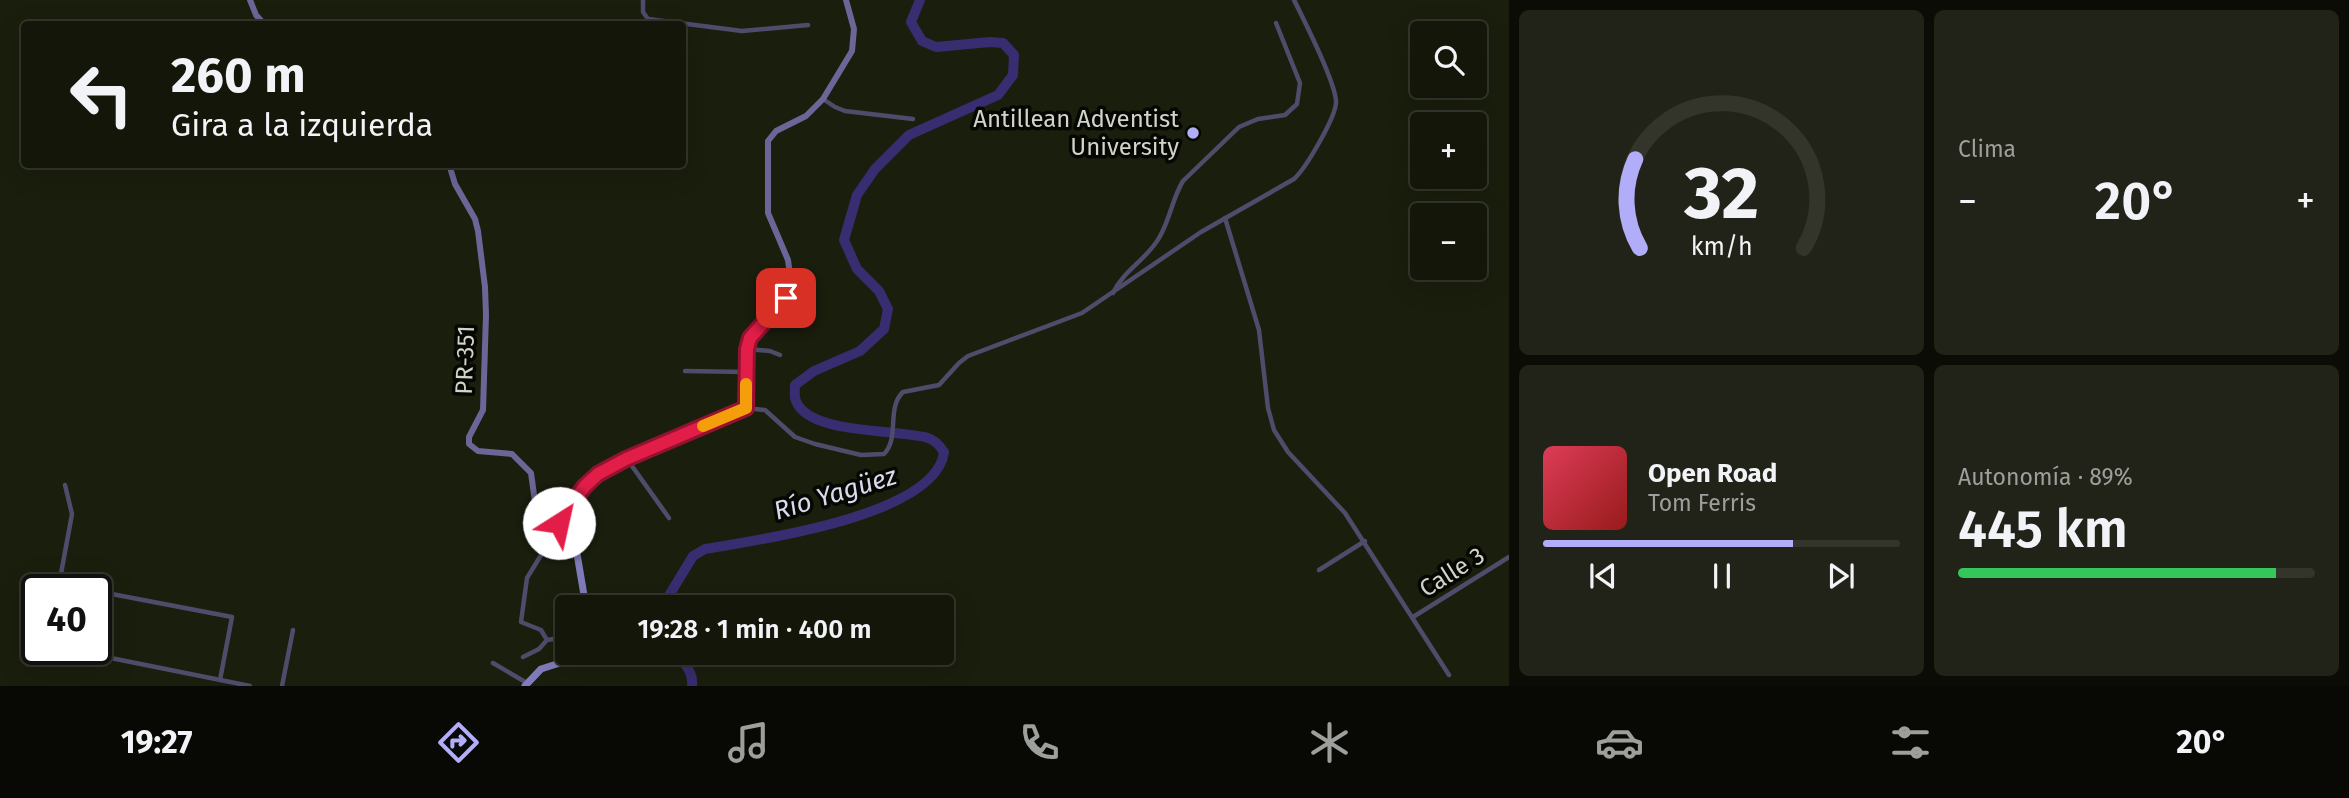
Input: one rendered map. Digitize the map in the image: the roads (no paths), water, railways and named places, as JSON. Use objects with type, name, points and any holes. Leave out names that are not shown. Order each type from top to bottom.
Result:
[{"type":"main road","points":[[584,595],[573,513],[576,498],[585,486],[598,474],[626,459],[746,408]]},
{"type":"main road","points":[[526,684],[541,669],[555,665]]},
{"type":"street","points":[[250,0],[261,21]]},
{"type":"street","points":[[643,0],[643,12],[648,19],[662,21]]},
{"type":"street","points":[[846,0],[854,29],[852,51],[823,99],[806,116],[776,131],[768,141],[768,213],[788,260],[791,282],[786,298],[750,338],[747,349],[746,408],[765,410],[795,437],[861,455],[884,454],[890,444],[895,402],[903,392],[939,385],[968,356],[1082,313],[1201,232],[1283,187],[1300,174],[1336,108],[1335,94],[1294,0]]},
{"type":"street","points":[[1112,293],[1118,282],[1159,239],[1176,192],[1183,181],[1238,127],[1258,118],[1285,115],[1297,104],[1300,83],[1276,23]]},
{"type":"street","points":[[686,24],[742,32],[808,25]]},
{"type":"street","points":[[823,99],[845,111],[913,119]]},
{"type":"street","name":"PR-351","points":[[450,168],[455,184],[475,219],[485,287],[483,410],[469,437],[469,444],[478,451],[512,454],[531,473],[540,540],[545,547]]},
{"type":"street","points":[[1225,218],[1259,330],[1268,408],[1275,430],[1288,452],[1345,513],[1365,541],[1449,675]]},
{"type":"street","points":[[747,349],[771,351],[780,355]]},
{"type":"street","points":[[685,370],[746,372]]},
{"type":"street","points":[[626,459],[669,518]]},
{"type":"street","points":[[61,574],[72,514],[65,485]]},
{"type":"street","points":[[547,640],[541,630],[521,622],[527,578],[545,547],[550,547],[556,541],[560,518],[573,513]]},
{"type":"street","points":[[1319,570],[1365,541]]},
{"type":"street","name":"Calle 3","points":[[1413,617],[1509,557]]},
{"type":"street","points":[[112,594],[232,617],[220,681]]},
{"type":"street","points":[[282,686],[293,629]]},
{"type":"street","points":[[523,657],[539,649],[547,640],[555,639]]},
{"type":"street","points":[[112,659],[250,686]]},
{"type":"street","points":[[493,663],[526,684]]},
{"type":"waterway","name":"Río Yagüez","points":[[669,595],[693,556],[705,549],[801,531],[879,508],[911,493],[934,474],[944,452],[928,438],[856,429],[818,420],[804,412],[795,395],[795,385],[814,371],[860,351],[884,329],[888,309],[879,291],[857,269],[844,240],[857,195],[875,169],[909,135],[998,95],[1013,75],[1014,55],[1003,43],[936,47],[922,41],[911,22],[920,0]]},
{"type":"waterway","name":"Río Yagüez","points":[[686,665],[690,672],[692,686]]},
{"type":"place","name":"Antillean Adventist University","points":[[1193,133]]}]
